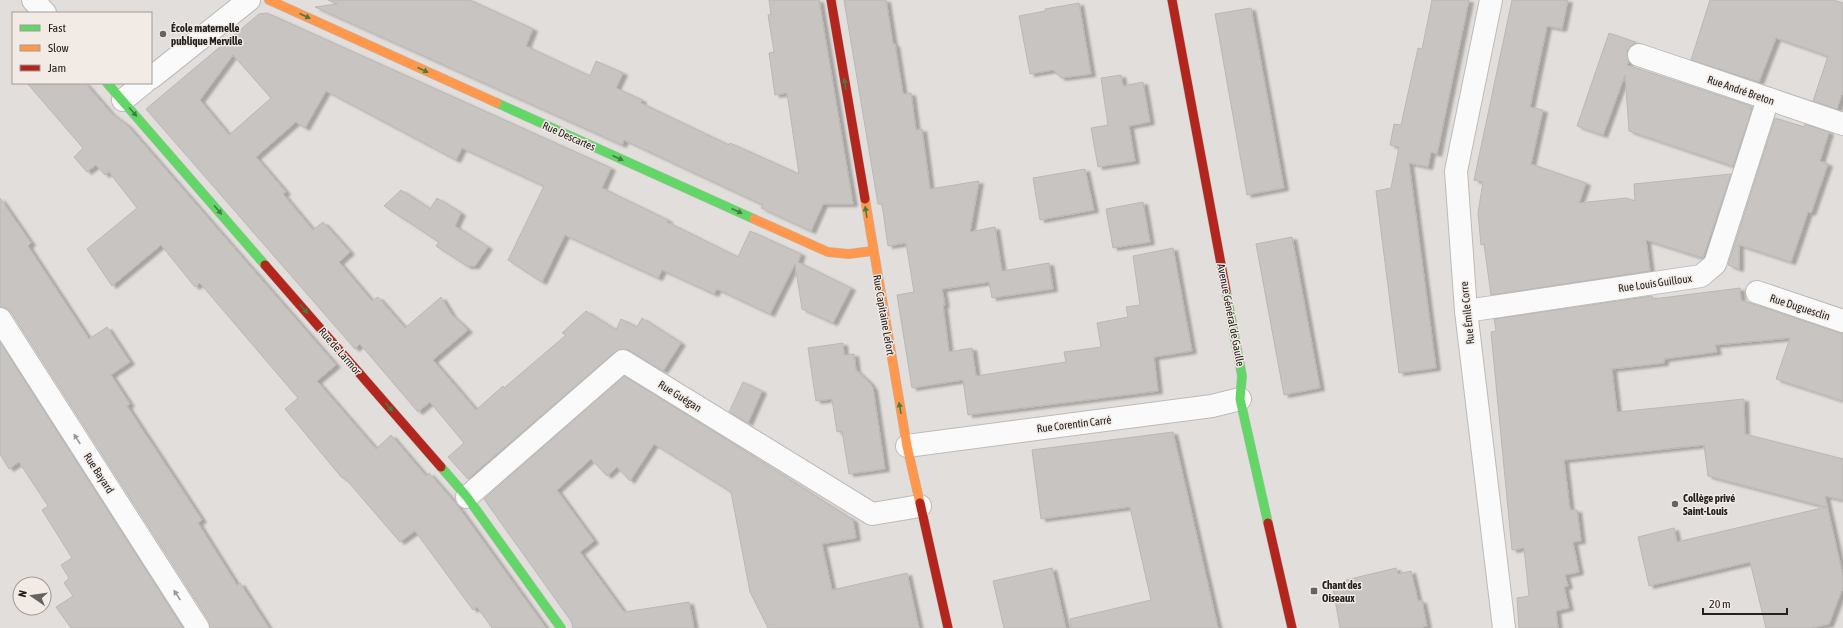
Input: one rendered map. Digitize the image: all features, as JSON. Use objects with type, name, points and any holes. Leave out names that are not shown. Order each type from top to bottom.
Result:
[{"type":"street","points":[[33,0],[44,12]]},
{"type":"street","points":[[152,77],[249,0]]},
{"type":"street","name":"Rue Descartes","points":[[269,0],[828,252],[849,254],[872,251]]},
{"type":"street","name":"Rue Capitaine Lefort","points":[[831,0],[872,251],[907,446],[948,628]]},
{"type":"street","name":"Avenue Général de Gaulle","points":[[1172,0],[1242,376],[1240,399],[1292,628]]},
{"type":"street","name":"Rue Émile Corre","points":[[1491,0],[1456,171],[1466,311],[1504,628]]},
{"type":"street","name":"Rue André Breton","points":[[1639,55],[1843,124]]},
{"type":"street","name":"Rue de Larmor","points":[[108,84],[467,497],[561,628]]},
{"type":"street","points":[[123,100],[143,84]]},
{"type":"street","name":"Rue Louis Guilloux","points":[[1466,311],[1701,276],[1715,264],[1768,99]]},
{"type":"street","name":"Rue Duguesclin","points":[[1757,292],[1843,321]]},
{"type":"street","name":"Rue Bayard","points":[[0,319],[198,628]]},
{"type":"street","name":"Rue Guégan","points":[[467,497],[623,361],[872,514],[920,506]]},
{"type":"street","name":"Rue Corentin Carré","points":[[907,446],[1212,406],[1240,399]]},
{"type":"building","points":[[328,0],[470,0],[533,29],[526,46],[590,76],[596,61],[623,73],[616,88],[642,100],[641,103],[729,145],[730,143],[799,174],[787,93],[775,95],[769,53],[774,52],[768,15],[771,14],[769,0],[819,0],[853,204],[823,204],[811,231],[761,208],[763,205],[624,140],[622,145],[315,7],[337,4]]},
{"type":"building","points":[[844,0],[886,0],[903,94],[911,93],[916,130],[922,129],[930,189],[979,181],[970,232],[995,227],[1002,271],[1049,263],[1053,289],[992,298],[989,282],[942,289],[945,305],[943,305],[949,352],[972,348],[976,376],[1066,362],[1064,352],[1101,347],[1097,323],[1128,317],[1126,307],[1140,305],[1133,256],[1173,248],[1192,351],[1154,357],[1158,391],[968,415],[963,380],[912,388],[897,295],[914,292],[906,243],[888,246],[882,204],[878,204]]},
{"type":"building","points":[[1432,0],[1469,0],[1437,154],[1431,152],[1428,167],[1409,163],[1436,368],[1399,373],[1376,191],[1391,188],[1399,147],[1390,145],[1394,124],[1401,125],[1418,48],[1422,49]]},
{"type":"building","points":[[1512,0],[1568,0],[1562,29],[1547,26],[1530,107],[1543,110],[1531,164],[1586,183],[1579,203],[1626,198],[1635,201],[1634,184],[1731,174],[1703,258],[1646,240],[1650,271],[1491,295],[1484,244],[1481,245],[1478,213],[1483,182],[1474,180]]},
{"type":"building","points":[[1710,0],[1833,0],[1843,3],[1843,91],[1837,109],[1813,101],[1828,56],[1776,38],[1759,82],[1691,60]]},
{"type":"building","points":[[1079,3],[1091,74],[1061,78],[1053,70],[1030,74],[1019,16],[1045,11],[1045,9]]},
{"type":"building","points":[[1251,8],[1284,188],[1247,195],[1215,14]]},
{"type":"building","points":[[267,13],[611,168],[602,188],[668,220],[667,222],[738,257],[750,231],[801,254],[798,262],[851,288],[833,323],[802,309],[795,264],[770,314],[717,289],[714,294],[662,270],[658,278],[565,235],[542,282],[508,260],[544,186],[462,148],[456,160],[326,91],[305,128],[296,122],[256,157],[286,192],[283,194],[313,230],[323,222],[350,252],[339,262],[372,301],[378,297],[405,328],[441,297],[452,315],[468,330],[433,360],[476,410],[566,335],[562,333],[586,311],[616,330],[621,319],[637,327],[642,318],[681,343],[663,371],[629,350],[622,349],[615,352],[468,479],[448,457],[464,443],[430,402],[418,412],[360,344],[355,349],[146,109],[259,14]],"holes":[[[233,55],[271,98],[229,135],[200,100]]]},
{"type":"building","points":[[1609,33],[1635,42],[1627,51],[1629,61],[1627,65],[1751,106],[1750,109],[1752,109],[1733,166],[1629,131],[1625,75],[1603,135],[1577,126]]},
{"type":"building","points":[[1121,75],[1123,86],[1143,82],[1150,122],[1129,126],[1135,161],[1098,167],[1091,128],[1108,125],[1101,78]]},
{"type":"building","points":[[28,84],[86,84],[111,113],[127,125],[336,365],[317,381],[376,449],[391,435],[426,476],[429,473],[457,505],[546,628],[492,628],[477,607],[473,610],[415,531],[400,542],[344,477],[342,478],[285,409],[298,398],[200,283],[195,287],[161,245],[112,286],[87,249],[137,208],[109,172],[105,175],[96,165],[87,172],[74,157],[83,148]]},
{"type":"building","points":[[1775,118],[1804,127],[1805,124],[1829,132],[1820,161],[1828,164],[1811,213],[1808,212],[1791,262],[1739,245],[1739,269],[1728,265]]},
{"type":"building","points":[[1085,169],[1094,210],[1040,220],[1033,178]]},
{"type":"building","points":[[401,190],[430,209],[437,198],[461,213],[455,226],[488,247],[475,266],[467,266],[436,246],[439,242],[384,206]]},
{"type":"building","points":[[0,198],[31,243],[28,246],[89,339],[107,327],[130,362],[111,375],[130,404],[127,406],[202,520],[198,523],[237,585],[240,583],[269,628],[210,628],[209,621],[11,312],[6,308],[0,307]]},
{"type":"building","points":[[1143,202],[1150,242],[1113,248],[1106,209]]},
{"type":"building","points":[[1292,237],[1320,388],[1284,395],[1256,244]]},
{"type":"building","points":[[1740,288],[1741,300],[1843,334],[1843,401],[1776,379],[1790,338],[1715,345],[1717,352],[1664,359],[1664,363],[1612,369],[1617,412],[1744,399],[1745,434],[1843,459],[1843,500],[1825,496],[1843,576],[1843,587],[1829,624],[1812,628],[1766,628],[1750,562],[1649,586],[1638,537],[1674,528],[1677,542],[1826,507],[1708,476],[1704,445],[1564,460],[1570,510],[1577,510],[1581,541],[1573,542],[1579,572],[1565,575],[1568,586],[1564,587],[1569,608],[1556,611],[1558,628],[1519,628],[1517,598],[1529,596],[1524,548],[1512,550],[1491,332],[1496,331],[1494,319],[1652,296],[1653,299]]},
{"type":"building","points":[[0,342],[183,628],[71,628],[56,607],[73,596],[64,583],[69,578],[61,565],[72,558],[42,510],[48,506],[19,462],[9,469],[0,454]]},
{"type":"building","points":[[843,343],[844,355],[854,354],[856,370],[869,382],[873,388],[885,469],[849,474],[842,431],[837,432],[832,399],[816,401],[808,348]]},
{"type":"building","points":[[624,376],[853,520],[856,538],[822,544],[832,590],[907,573],[919,628],[768,628],[750,592],[731,492],[654,444],[630,481],[617,467],[607,476],[591,459],[557,490],[594,541],[580,552],[624,612],[689,602],[694,628],[573,628],[571,621],[484,499]]},
{"type":"building","points":[[743,382],[762,391],[748,423],[729,412]]},
{"type":"building","points":[[1173,432],[1218,628],[1071,628],[1070,619],[1151,600],[1130,507],[1041,519],[1032,450]]},
{"type":"building","points":[[1052,568],[1066,628],[1004,628],[993,581]]},
{"type":"building","points":[[1396,568],[1398,574],[1411,571],[1418,601],[1422,601],[1427,626],[1423,626],[1423,628],[1340,628],[1333,588],[1346,585],[1346,580]]},
{"type":"traffic: fast","points":[[108,84],[265,265]]},
{"type":"traffic: fast","points":[[497,103],[754,219]]},
{"type":"traffic: fast","points":[[1226,291],[1242,376],[1240,399],[1268,523]]},
{"type":"traffic: fast","points":[[441,467],[467,497],[561,628]]},
{"type":"traffic: slow","points":[[269,0],[497,103]]},
{"type":"traffic: slow","points":[[865,199],[907,446],[920,503]]},
{"type":"traffic: slow","points":[[754,219],[828,252],[849,254],[872,251]]},
{"type":"traffic: jam","points":[[831,0],[865,199]]},
{"type":"traffic: jam","points":[[1172,0],[1226,291]]},
{"type":"traffic: jam","points":[[265,265],[441,467]]},
{"type":"traffic: jam","points":[[920,503],[948,628]]},
{"type":"traffic: jam","points":[[1268,523],[1292,628]]},
{"type":"place","name":"École maternelle publique Merville","points":[[163,34]]},
{"type":"place","name":"Collège privé Saint-Louis","points":[[1675,504]]},
{"type":"place","name":"Chant des Oiseaux","points":[[1314,591]]}]
